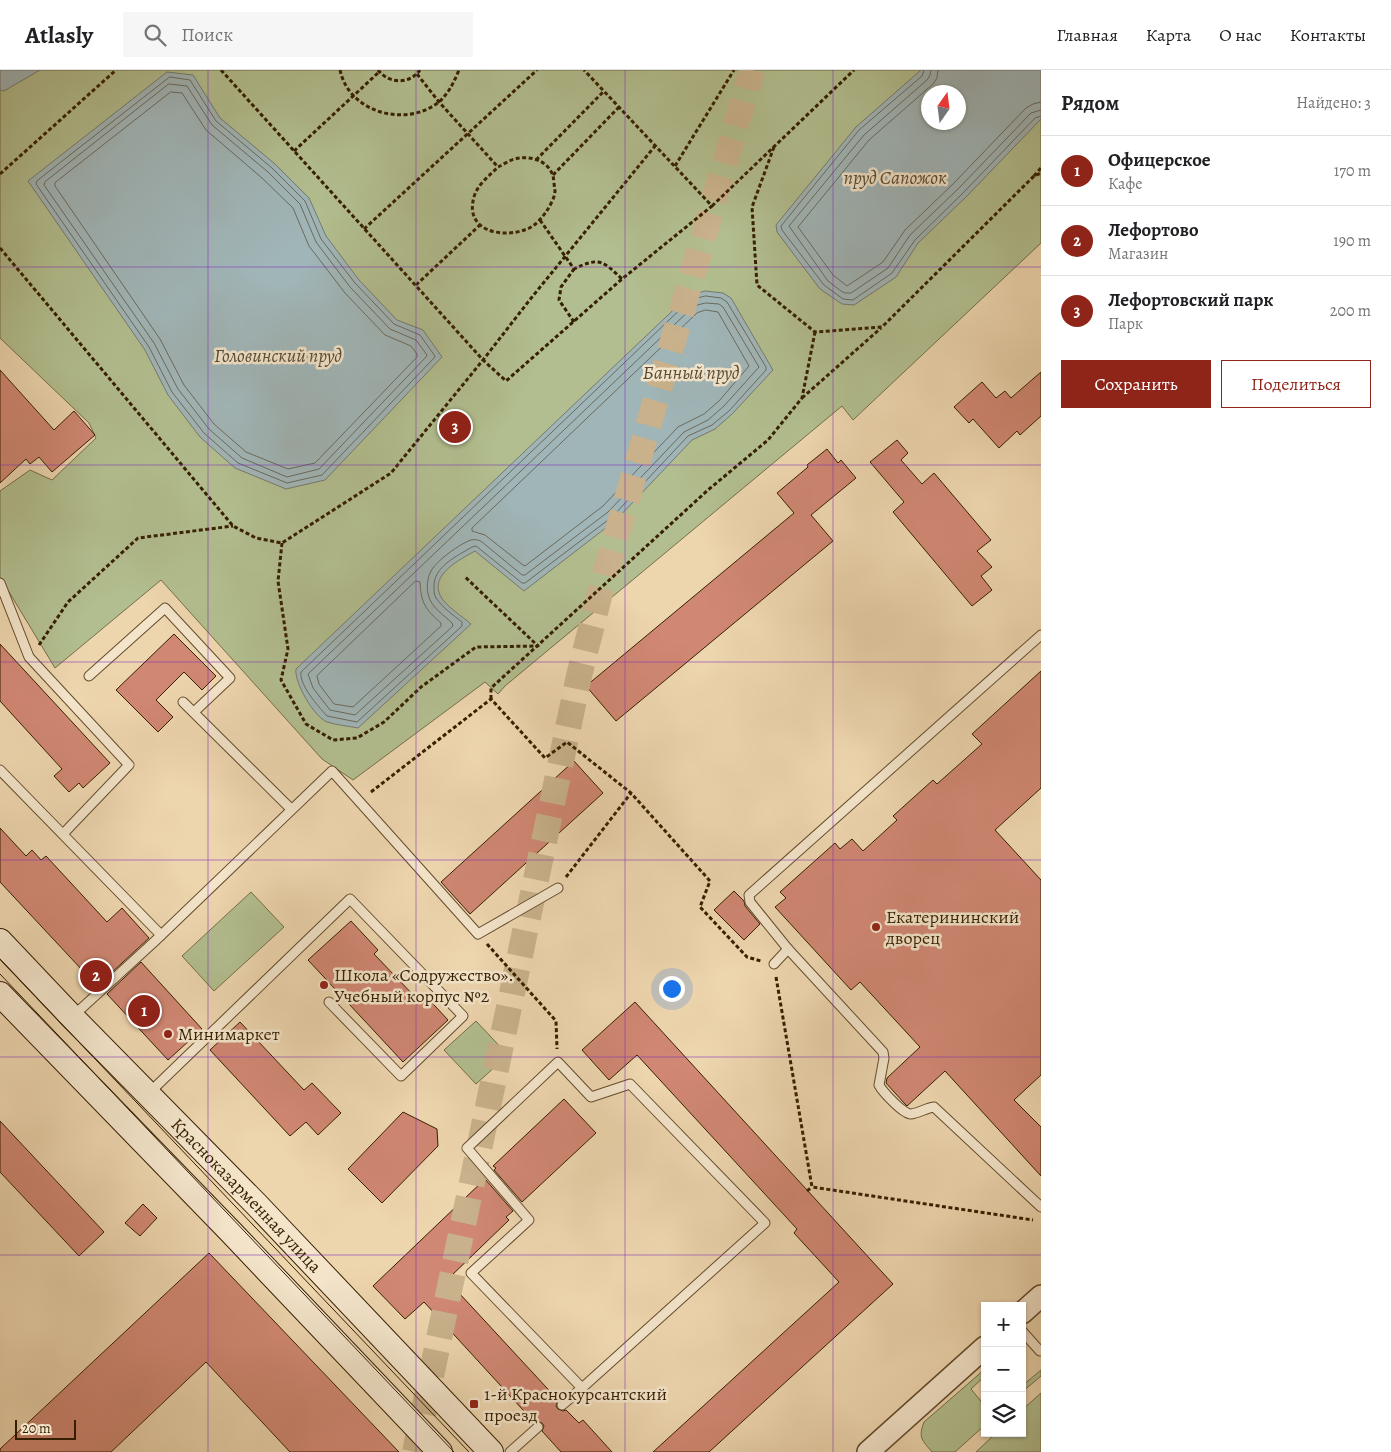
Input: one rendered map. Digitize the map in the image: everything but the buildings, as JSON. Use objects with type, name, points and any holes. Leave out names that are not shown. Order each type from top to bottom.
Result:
[{"type":"main road","name":"Красноказарменная улица","points":[[0,941],[264,1212],[491,1452]]},
{"type":"main road","name":"Красноказарменная улица","points":[[0,994],[237,1238],[440,1452]]},
{"type":"street","points":[[1026,1309],[1041,1296]]},
{"type":"street","points":[[868,1452],[981,1351]]},
{"type":"lane","points":[[0,583],[29,657],[130,765],[63,834]]},
{"type":"lane","points":[[89,676],[165,608],[230,678],[194,712]]},
{"type":"lane","points":[[1041,635],[749,895],[750,902],[788,949],[883,1052],[884,1058],[879,1085],[882,1091],[908,1115],[934,1107],[1041,1207]]},
{"type":"lane","points":[[183,702],[291,809]]},
{"type":"lane","points":[[0,770],[161,935]]},
{"type":"lane","points":[[72,1017],[161,935],[332,771],[478,934],[558,888]]},
{"type":"lane","points":[[148,1094],[350,899],[463,1016],[401,1076],[329,1002]]},
{"type":"lane","points":[[774,964],[788,949]]},
{"type":"lane","points":[[562,1405],[582,1388],[765,1224],[630,1084],[591,1097],[558,1062],[467,1148],[529,1220],[471,1273],[582,1388]]},
{"type":"lane","points":[[1026,1335],[1040,1351]]},
{"type":"lane","points":[[510,1452],[538,1427]]},
{"type":"path","points":[[0,174],[116,70]]},
{"type":"path","points":[[221,70],[416,286],[484,360],[506,381],[622,279],[712,206],[854,70]]},
{"type":"path","points":[[340,70],[342,77],[354,96],[373,110],[395,116],[418,113],[439,102],[452,87],[460,70]]},
{"type":"path","points":[[294,151],[354,96],[378,71],[387,79],[397,82],[408,80],[420,70]]},
{"type":"path","points":[[364,229],[537,70]]},
{"type":"path","points":[[584,70],[712,206]]},
{"type":"path","points":[[675,166],[734,70]]},
{"type":"path","points":[[417,74],[439,102],[498,168]]},
{"type":"path","points":[[536,160],[604,91]]},
{"type":"path","points":[[553,174],[619,107]]},
{"type":"path","points":[[0,248],[233,526],[256,538],[282,543],[391,473],[655,146]]},
{"type":"path","points":[[774,147],[752,207],[758,285],[815,332],[882,327]]},
{"type":"path","points":[[524,158],[536,160],[545,165],[553,174],[555,194],[549,208],[540,220],[528,229],[511,234],[496,234],[480,225],[473,215],[474,196],[482,183],[498,168],[513,159],[524,158]]},
{"type":"path","points":[[812,1187],[774,964],[747,957],[700,907],[710,881],[631,792],[567,742],[545,758],[491,699],[491,688],[708,490],[768,440],[802,398],[882,327],[1041,168]]},
{"type":"path","points":[[1034,176],[1041,174]]},
{"type":"path","points":[[540,220],[574,269]]},
{"type":"path","points":[[416,286],[480,225]]},
{"type":"path","points":[[574,322],[559,300],[561,287],[574,269],[590,261],[607,264],[622,279]]},
{"type":"path","points":[[802,398],[815,332]]},
{"type":"path","points":[[29,657],[68,602],[138,538],[233,526]]},
{"type":"path","points":[[282,543],[278,581],[288,650],[281,680],[306,724],[333,740],[357,738],[384,722],[421,687],[476,647],[538,646]]},
{"type":"path","points":[[464,576],[538,646]]},
{"type":"path","points":[[359,802],[491,699]]},
{"type":"path","points":[[558,888],[631,792]]},
{"type":"path","points":[[478,934],[556,1021],[558,1062]]},
{"type":"path","points":[[807,1191],[812,1187],[1041,1221]]},
{"type":"green space","points":[[0,70],[1041,70],[1041,243],[853,420],[842,406],[505,686],[498,694],[485,682],[353,780],[322,759],[161,580],[55,668],[0,577],[0,491],[30,470],[52,480],[96,438],[89,423],[0,338]]},
{"type":"green space","points":[[251,892],[284,927],[214,991],[182,956]]},
{"type":"green space","points":[[476,1021],[508,1055],[476,1084],[444,1050]]},
{"type":"green space","points":[[1041,1370],[1041,1376],[1026,1389],[1026,1383]]},
{"type":"green space","points":[[981,1372],[981,1380],[971,1389],[981,1401],[981,1429],[955,1452],[932,1452],[922,1439],[921,1432],[924,1422]]},
{"type":"green space","points":[[1041,1393],[1041,1452],[976,1452],[992,1437],[1026,1437],[1026,1406]]},
{"type":"water","points":[[0,70],[40,70],[4,91],[0,90]]},
{"type":"water","name":"пруд Сапожок","points":[[921,70],[1041,70],[1041,119],[967,196],[918,243],[896,277],[854,305],[842,304],[820,289],[777,232],[776,225],[856,127]]},
{"type":"water","name":"Головинский пруд","points":[[167,72],[193,75],[220,118],[275,164],[309,198],[326,236],[359,280],[397,320],[423,330],[442,357],[325,480],[286,489],[235,468],[200,437],[168,395],[145,350],[28,181]]},
{"type":"water","name":"Банный пруд","points":[[705,291],[723,293],[731,298],[773,370],[732,414],[715,429],[692,440],[616,520],[524,591],[475,551],[448,568],[439,580],[440,595],[450,607],[471,624],[358,728],[327,722],[322,719],[306,698],[298,682],[296,669],[688,296]]},
{"type":"tunnel","points":[[415,1452],[579,676],[603,581],[752,70]]},
{"type":"tram line","points":[[0,959],[469,1452]]},
{"type":"tram line","points":[[0,974],[454,1452]]},
{"type":"place","name":"Лефортовский парк","points":[[455,427]]},
{"type":"place","name":"Екатерининский дворец","points":[[876,927]]},
{"type":"place","name":"Лефортово","points":[[96,976]]},
{"type":"place","name":"Школа «Содружество». Учебный корпус №2","points":[[324,985]]},
{"type":"place","name":"Офицерское","points":[[144,1011]]},
{"type":"place","name":"Минимаркет","points":[[168,1034]]},
{"type":"place","name":"1-й Краснокурсантский проезд","points":[[474,1404]]}]
